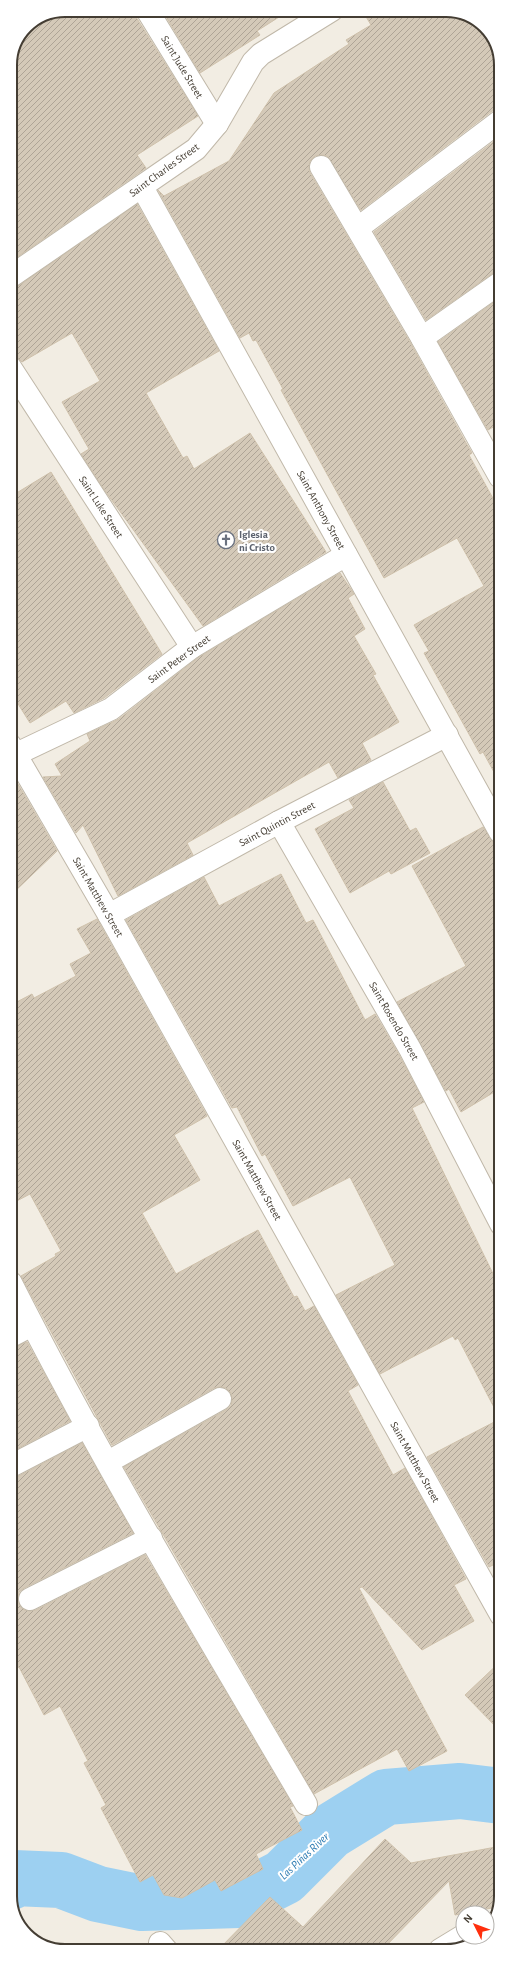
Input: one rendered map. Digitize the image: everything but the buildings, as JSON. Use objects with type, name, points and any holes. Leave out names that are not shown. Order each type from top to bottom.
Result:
[{"type":"street","name":"Saint Jude Street","points":[[151,17],[217,124]]},
{"type":"street","name":"Saint Charles Street","points":[[17,273],[196,149],[217,124],[253,62],[261,54],[321,17]]},
{"type":"street","points":[[358,228],[494,126]]},
{"type":"street","points":[[321,167],[422,338],[494,466]]},
{"type":"street","name":"Saint Anthony Street","points":[[142,187],[494,821]]},
{"type":"street","points":[[422,338],[494,287]]},
{"type":"street","name":"Saint Luke Street","points":[[17,378],[192,647]]},
{"type":"street","name":"Saint Peter Street","points":[[17,750],[111,710],[192,647],[346,555]]},
{"type":"street","name":"Saint Quintin Street","points":[[109,915],[279,822],[447,736]]},
{"type":"street","name":"Saint Matthew Street","points":[[17,760],[109,915],[494,1602]]},
{"type":"street","name":"Saint Rosendo Street","points":[[279,822],[410,1049],[494,1211]]},
{"type":"street","points":[[17,1295],[32,1325],[151,1538],[306,1804]]},
{"type":"street","points":[[17,1333],[32,1325]]},
{"type":"street","points":[[108,1462],[220,1399]]},
{"type":"street","points":[[17,1463],[88,1426]]},
{"type":"street","points":[[30,1599],[151,1538]]},
{"type":"waterway","name":"Las Piñas River","points":[[17,1878],[61,1880],[98,1894],[142,1903],[239,1900],[284,1877],[329,1832],[386,1797],[460,1791],[494,1795]]},
{"type":"place","name":"Iglesia ni Cristo","points":[[226,540]]}]
